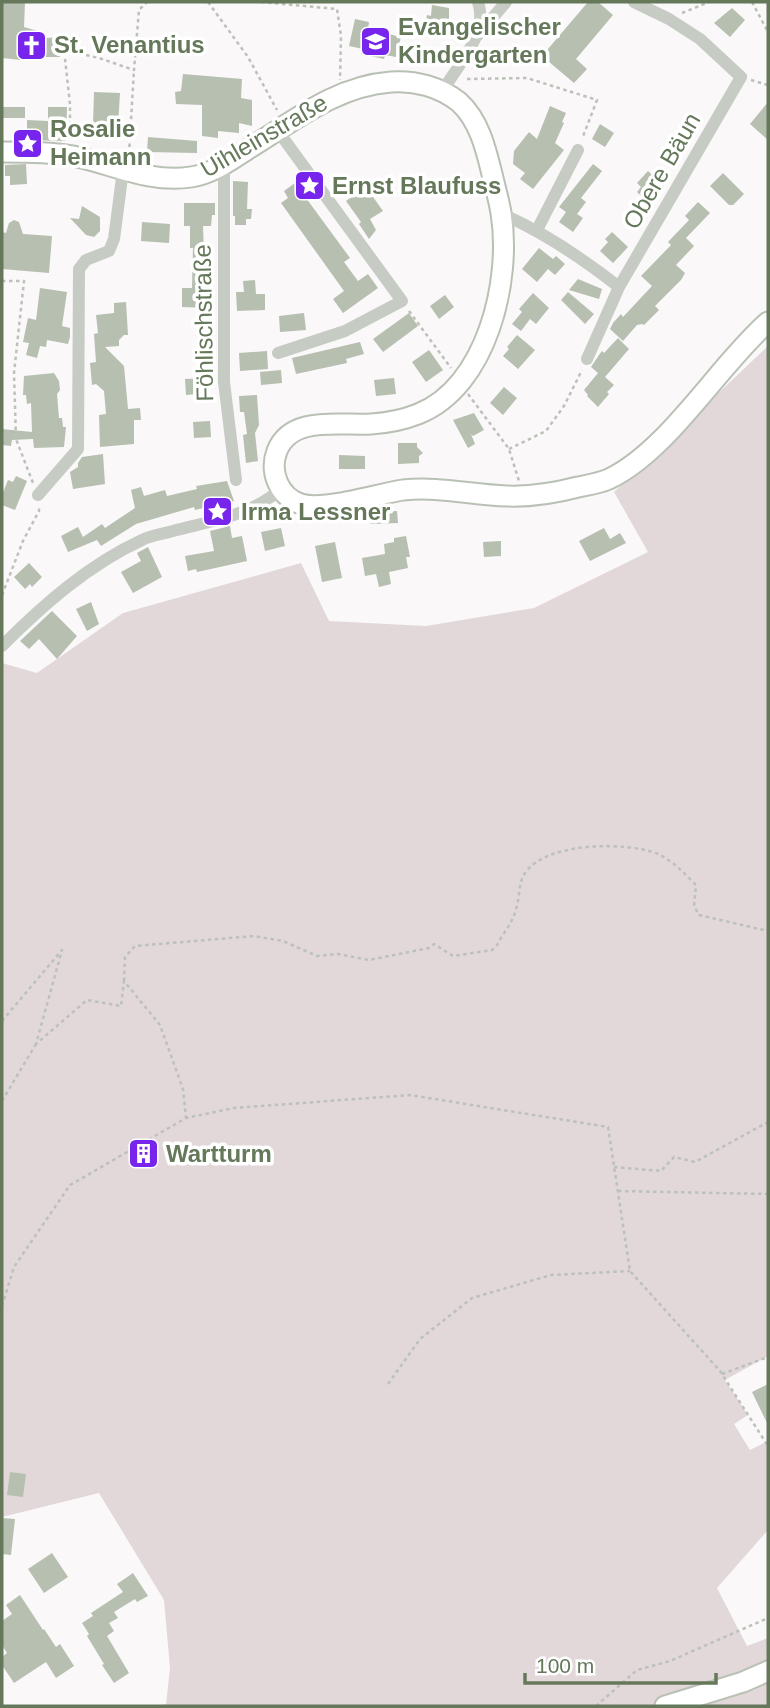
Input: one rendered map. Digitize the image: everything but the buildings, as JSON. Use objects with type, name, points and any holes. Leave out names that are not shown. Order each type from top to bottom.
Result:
[{"type":"main road","name":"Uihleinstraße","points":[[2,152],[69,156],[173,180],[198,176],[224,164],[340,94],[359,87],[402,81],[446,85]]},
{"type":"main road","points":[[446,85],[475,124],[485,147],[502,214],[500,277],[494,310],[484,341],[460,384],[449,396],[432,407],[404,419],[369,424],[313,425],[299,429],[283,441],[277,452],[275,473],[281,489],[299,503],[324,505],[410,489],[508,496],[550,494],[607,480],[632,465],[660,440],[768,322]]},
{"type":"main road","points":[[665,1706],[743,1682],[768,1671]]},
{"type":"street","points":[[478,2],[478,35]]},
{"type":"street","points":[[446,85],[478,35],[506,2]]},
{"type":"street","points":[[634,2],[669,19],[700,39],[741,77]]},
{"type":"street","name":"Obere Bäun","points":[[587,359],[619,286],[741,77]]},
{"type":"street","points":[[278,353],[345,331],[402,301],[282,128]]},
{"type":"street","points":[[537,230],[578,150]]},
{"type":"street","name":"Föhlischstraße","points":[[224,164],[224,382],[236,480]]},
{"type":"street","points":[[38,495],[78,449],[79,269],[86,260],[109,251],[114,239],[126,171]]},
{"type":"street","points":[[502,214],[537,230],[619,286]]},
{"type":"street","points":[[2,646],[45,604],[92,569],[144,539],[244,513],[267,501],[281,489]]},
{"type":"path","points":[[126,171],[139,10],[147,2]]},
{"type":"path","points":[[208,2],[248,57],[282,128]]},
{"type":"path","points":[[261,2],[337,9],[341,36],[340,94]]},
{"type":"path","points":[[669,19],[709,2]]},
{"type":"path","points":[[752,2],[768,32]]},
{"type":"path","points":[[69,156],[70,104],[64,50],[134,70]]},
{"type":"path","points":[[741,77],[768,85]]},
{"type":"path","points":[[446,85],[527,78],[597,100],[578,150]]},
{"type":"path","points":[[2,281],[24,281],[15,373],[16,439],[38,495],[39,511],[23,541],[2,595]]},
{"type":"path","points":[[509,449],[546,431],[564,406],[587,359]]},
{"type":"path","points":[[36,1044],[87,1000],[121,1006],[125,957],[135,946],[254,936],[283,941],[317,956],[338,954],[369,960],[429,948],[434,944],[453,956],[492,950],[512,923],[523,876],[532,864],[566,851],[589,847],[615,846],[657,854],[676,865],[695,884],[694,906],[699,915],[768,932]]},
{"type":"path","points":[[2,1021],[62,950],[36,1044],[2,1101]]},
{"type":"path","points":[[124,981],[160,1025],[183,1088],[186,1118]]},
{"type":"path","points":[[2,1306],[14,1266],[70,1185],[186,1118],[234,1108],[410,1095],[608,1127],[629,1271],[722,1374],[768,1446]]},
{"type":"path","points":[[614,1167],[661,1171],[674,1157],[695,1161],[768,1122]]},
{"type":"path","points":[[617,1191],[768,1194]]},
{"type":"path","points":[[388,1384],[420,1339],[472,1298],[551,1275],[629,1271]]},
{"type":"path","points":[[722,1374],[768,1357]]},
{"type":"path","points":[[596,1706],[637,1670],[670,1661],[768,1618]]},
{"type":"path","points":[[163,1706],[169,1706]]},
{"type":"shaded area","points":[[768,346],[768,1356],[725,1380],[748,1415],[734,1424],[750,1450],[766,1442],[768,1446],[768,1530],[717,1588],[747,1646],[768,1638],[768,1706],[163,1706],[166,1705],[170,1668],[164,1600],[99,1493],[2,1517],[2,663],[37,673],[123,613],[301,563],[329,621],[426,626],[534,608],[648,552],[614,492]]},
{"type":"place","name":"Evangelischer Kindergarten","points":[[375,41]]},
{"type":"place","name":"St. Venantius","points":[[31,45]]},
{"type":"place","name":"Rosalie Heimann","points":[[27,143]]},
{"type":"place","name":"Ernst Blaufuss","points":[[309,186]]},
{"type":"place","name":"Irma Lessner","points":[[218,512]]},
{"type":"place","name":"Wartturm","points":[[143,1154]]}]
